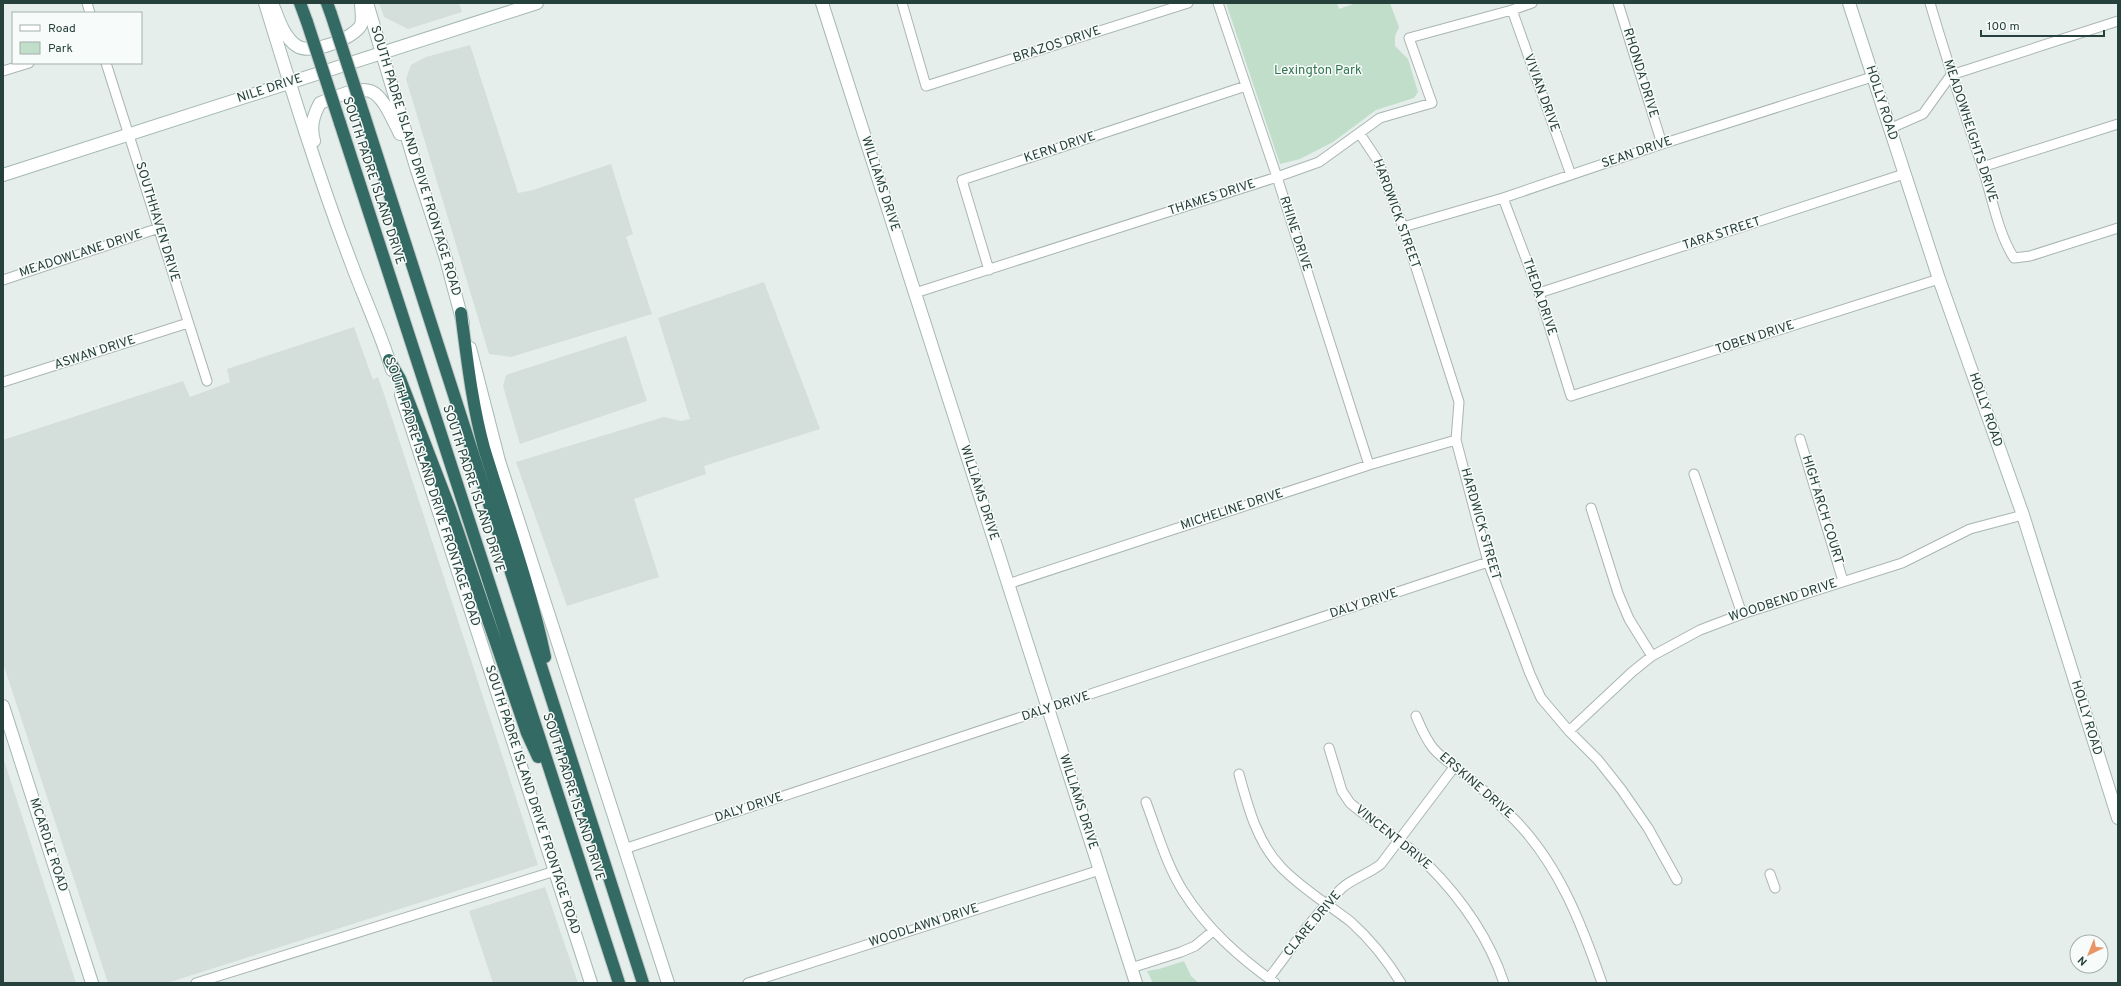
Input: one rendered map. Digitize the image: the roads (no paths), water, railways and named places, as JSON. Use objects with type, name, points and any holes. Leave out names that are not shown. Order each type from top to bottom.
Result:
[{"type":"highway","name":"SOUTH PADRE ISLAND DRIVE","points":[[300,3],[619,983]]},
{"type":"highway","name":"SOUTH PADRE ISLAND DRIVE","points":[[329,9],[643,983]]},
{"type":"highway","points":[[461,313],[473,404],[484,447],[514,542],[541,636],[557,717]]},
{"type":"highway","points":[[389,360],[400,379],[450,509],[527,733],[560,805]]},
{"type":"main road","name":"SOUTH PADRE ISLAND DRIVE FRONTAGE ROAD","points":[[265,3],[288,82],[324,186],[352,265],[389,360],[591,983]]},
{"type":"main road","points":[[272,3],[284,31],[296,45],[305,49],[323,47],[352,35],[361,24],[361,3]]},
{"type":"main road","name":"SOUTH PADRE ISLAND DRIVE FRONTAGE ROAD","points":[[367,3],[416,167],[446,259],[499,461],[668,983]]},
{"type":"main road","name":"NILE DRIVE","points":[[3,175],[537,3]]},
{"type":"main road","name":"WILLIAMS DRIVE","points":[[822,3],[1136,983]]},
{"type":"main road","name":"HOLLY ROAD","points":[[1849,3],[1939,279],[2023,514],[2118,818]]},
{"type":"main road","points":[[324,186],[311,131],[314,114],[320,102],[362,89],[370,89],[379,96],[387,107],[416,167]]},
{"type":"main road","name":"MCARDLE ROAD","points":[[3,706],[92,983]]},
{"type":"street","name":"BRAZOS DRIVE","points":[[902,3],[926,86],[1188,3]]},
{"type":"street","name":"RHINE DRIVE","points":[[1218,3],[1369,465]]},
{"type":"street","points":[[1512,10],[1532,3]]},
{"type":"street","name":"RHONDA DRIVE","points":[[1618,3],[1662,144]]},
{"type":"street","name":"MEADOWHEIGHTS DRIVE","points":[[1930,3],[1951,75],[1982,167],[2006,246],[2014,258],[2030,256],[2118,228]]},
{"type":"street","name":"THAMES DRIVE","points":[[915,293],[1319,162],[1360,134],[1380,118],[1432,103],[1409,38],[1512,10]]},
{"type":"street","name":"VIVIAN DRIVE","points":[[1512,10],[1571,175]]},
{"type":"street","points":[[1889,129],[1923,114],[1951,75],[2118,21]]},
{"type":"street","points":[[3,71],[27,64]]},
{"type":"street","name":"SOUTHHAVEN DRIVE","points":[[106,64],[130,134],[207,381]]},
{"type":"street","name":"SEAN DRIVE","points":[[1403,227],[1503,198],[1662,144],[1872,77]]},
{"type":"street","name":"KERN DRIVE","points":[[989,270],[962,180],[1246,86]]},
{"type":"street","points":[[1982,167],[2118,124]]},
{"type":"street","name":"HARDWICK STREET","points":[[1360,134],[1378,161],[1403,227],[1459,402],[1456,440],[1488,562],[1530,674],[1541,698],[1598,760],[1621,789],[1648,828],[1677,880]]},
{"type":"street","name":"TARA STREET","points":[[1539,294],[1904,174]]},
{"type":"street","name":"THEDA DRIVE","points":[[1503,198],[1539,294],[1571,396]]},
{"type":"street","name":"MEADOWLANE DRIVE","points":[[3,280],[159,228]]},
{"type":"street","name":"TOBEN DRIVE","points":[[1571,396],[1939,279]]},
{"type":"street","name":"ASWAN DRIVE","points":[[3,382],[188,323]]},
{"type":"street","name":"HIGH ARCH COURT","points":[[1800,439],[1843,581]]},
{"type":"street","name":"MICHELINE DRIVE","points":[[1008,584],[1369,465],[1456,440]]},
{"type":"street","points":[[1694,474],[1742,614]]},
{"type":"street","points":[[1591,508],[1618,593],[1629,619],[1652,656]]},
{"type":"street","name":"WOODBEND DRIVE","points":[[1570,731],[1612,689],[1652,656],[1700,630],[1742,614],[1902,563],[1970,529],[2023,514]]},
{"type":"street","name":"DALY DRIVE","points":[[624,849],[1488,562]]},
{"type":"street","name":"ERSKINE DRIVE","points":[[1416,716],[1424,735],[1434,749],[1486,791],[1517,822],[1544,857],[1567,894],[1584,931],[1602,983]]},
{"type":"street","name":"VINCENT DRIVE","points":[[1329,748],[1342,791],[1350,803],[1426,863],[1470,916],[1497,960],[1504,983]]},
{"type":"street","name":"CLARE DRIVE","points":[[1272,981],[1310,924],[1343,887],[1372,871],[1381,864],[1400,841],[1455,766]]},
{"type":"street","points":[[1239,774],[1250,814],[1263,841],[1281,867],[1370,940],[1387,961],[1401,983]]},
{"type":"street","points":[[1146,802],[1165,853],[1182,890],[1213,931],[1239,956],[1272,981]]},
{"type":"street","name":"WOODLAWN DRIVE","points":[[748,983],[1100,870]]},
{"type":"street","points":[[196,983],[555,871]]},
{"type":"street","points":[[1770,874],[1775,888]]},
{"type":"street","points":[[1131,968],[1195,946],[1213,931]]},
{"type":"park label","name":"Lexington Park","points":[[1318,71]]}]
